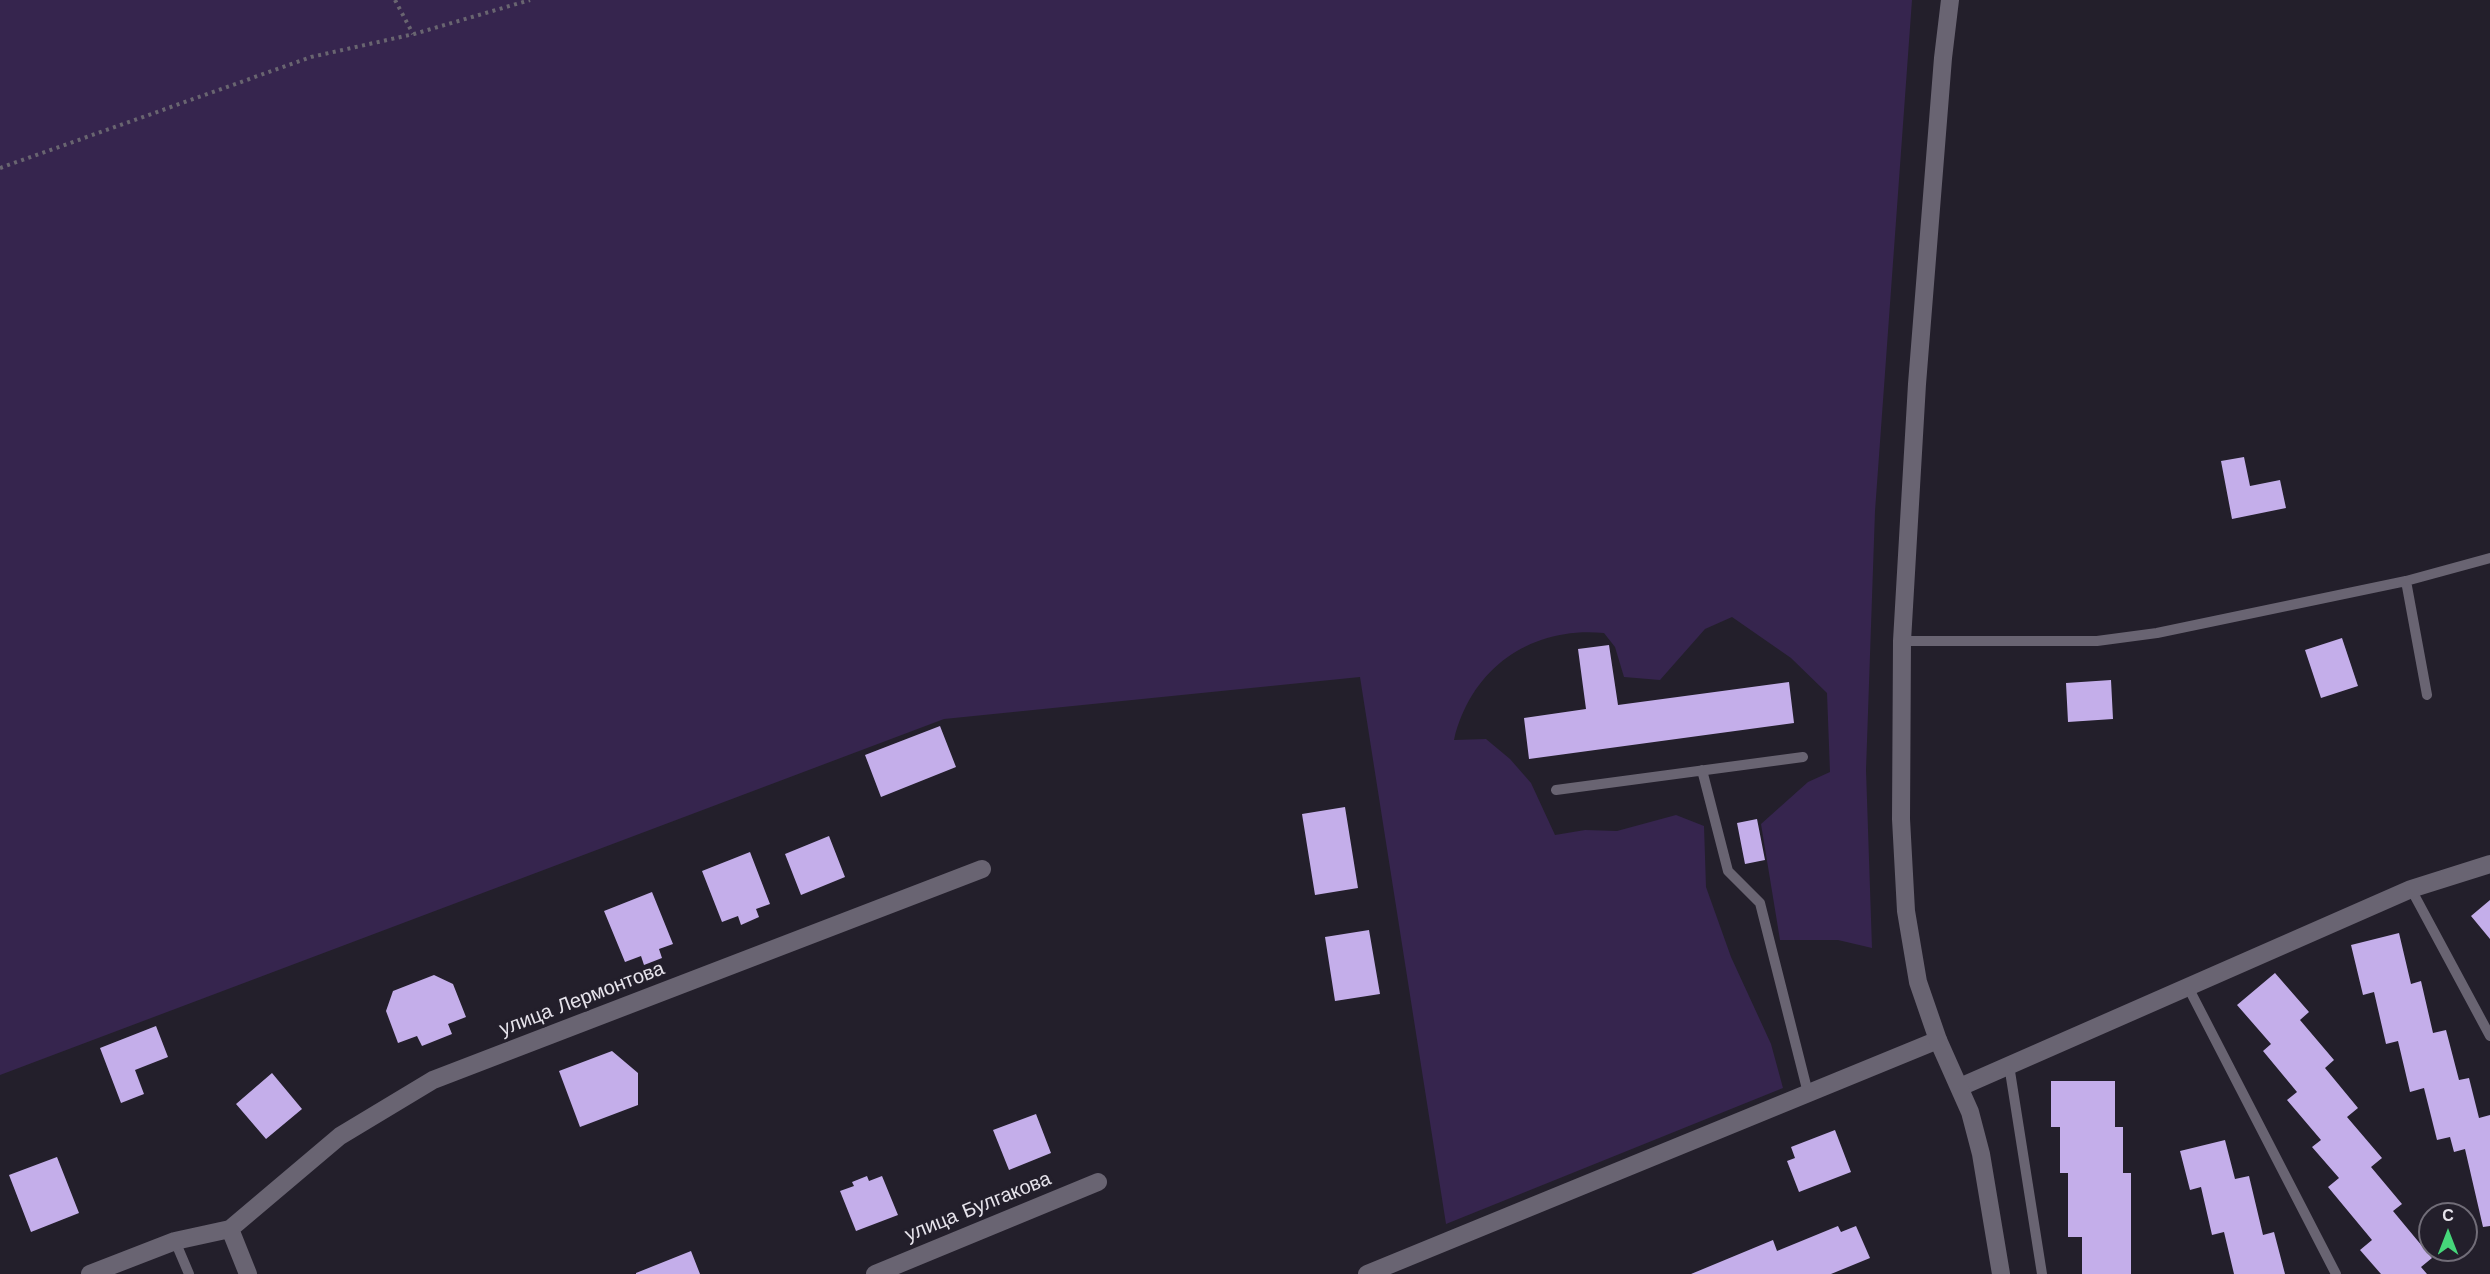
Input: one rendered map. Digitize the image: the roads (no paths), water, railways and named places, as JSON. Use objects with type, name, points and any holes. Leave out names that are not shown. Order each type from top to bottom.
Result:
[{"type":"street","points":[[1950,0],[1942,70],[1917,384],[1902,641],[1901,819],[1906,911],[1918,982],[1938,1040],[1970,1112],[1981,1154],[2001,1274]]},
{"type":"street","points":[[1960,1087],[2411,889],[2490,864]]},
{"type":"street","name":"улица Лермонтова","points":[[230,1229],[340,1136],[433,1080],[982,869]]},
{"type":"street","points":[[1367,1274],[1938,1040]]},
{"type":"street","name":"улица Булгакова","points":[[875,1274],[1098,1182]]},
{"type":"street","points":[[90,1274],[175,1241],[230,1229],[248,1274]]},
{"type":"lane","points":[[1902,641],[2097,641],[2157,633],[2406,580],[2490,558]]},
{"type":"lane","points":[[2406,580],[2427,695]]},
{"type":"lane","points":[[1556,790],[1803,757]]},
{"type":"lane","points":[[1702,770],[1728,871],[1760,903],[1808,1093]]},
{"type":"lane","points":[[2411,889],[2490,1036]]},
{"type":"lane","points":[[2188,987],[2336,1274]]},
{"type":"lane","points":[[2009,1065],[2042,1274]]},
{"type":"lane","points":[[175,1241],[189,1274]]}]
